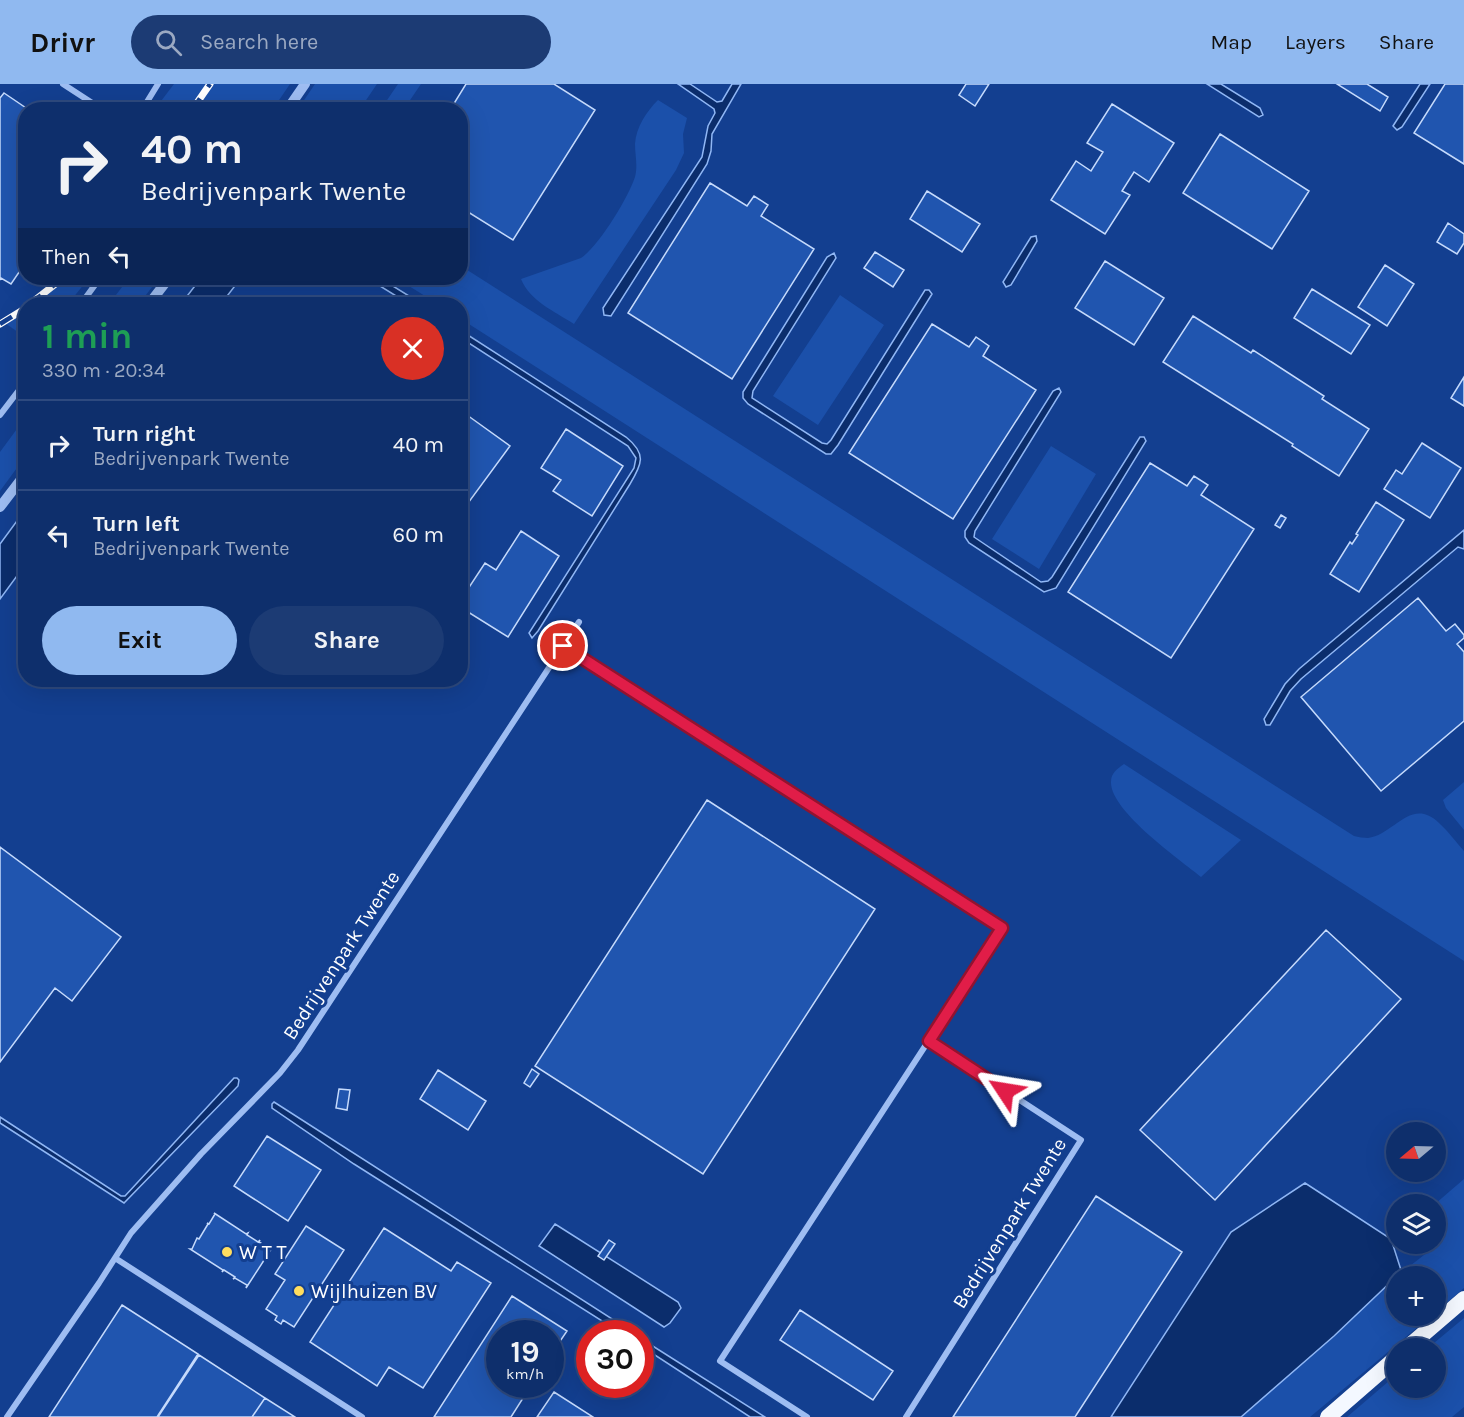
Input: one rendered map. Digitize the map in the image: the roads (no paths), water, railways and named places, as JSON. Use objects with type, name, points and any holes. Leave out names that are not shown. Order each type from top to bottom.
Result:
[{"type":"highway","points":[[1419,1338],[1464,1299]]},
{"type":"highway","points":[[1329,1417],[1386,1367]]},
{"type":"street","points":[[63,84],[91,102]]},
{"type":"street","points":[[147,102],[158,84]]},
{"type":"street","points":[[293,102],[305,84]]},
{"type":"street","points":[[0,415],[18,391]]},
{"type":"street","points":[[0,507],[18,483]]},
{"type":"street","name":"Bedrijvenpark Twente","points":[[7,1417],[131,1233],[298,1050],[579,622]]},
{"type":"street","points":[[563,646],[1002,928],[720,1361],[807,1417]]},
{"type":"street","name":"Bedrijvenpark Twente","points":[[906,1417],[1081,1140],[929,1041]]},
{"type":"street","points":[[115,1258],[362,1417]]},
{"type":"railway","points":[[198,102],[210,84]]},
{"type":"railway","points":[[39,297],[54,285]]},
{"type":"railway","points":[[0,324],[18,313]]},
{"type":"place","name":"W T T","points":[[227,1252]]},
{"type":"place","name":"Wijlhuizen BV","points":[[299,1291]]}]
